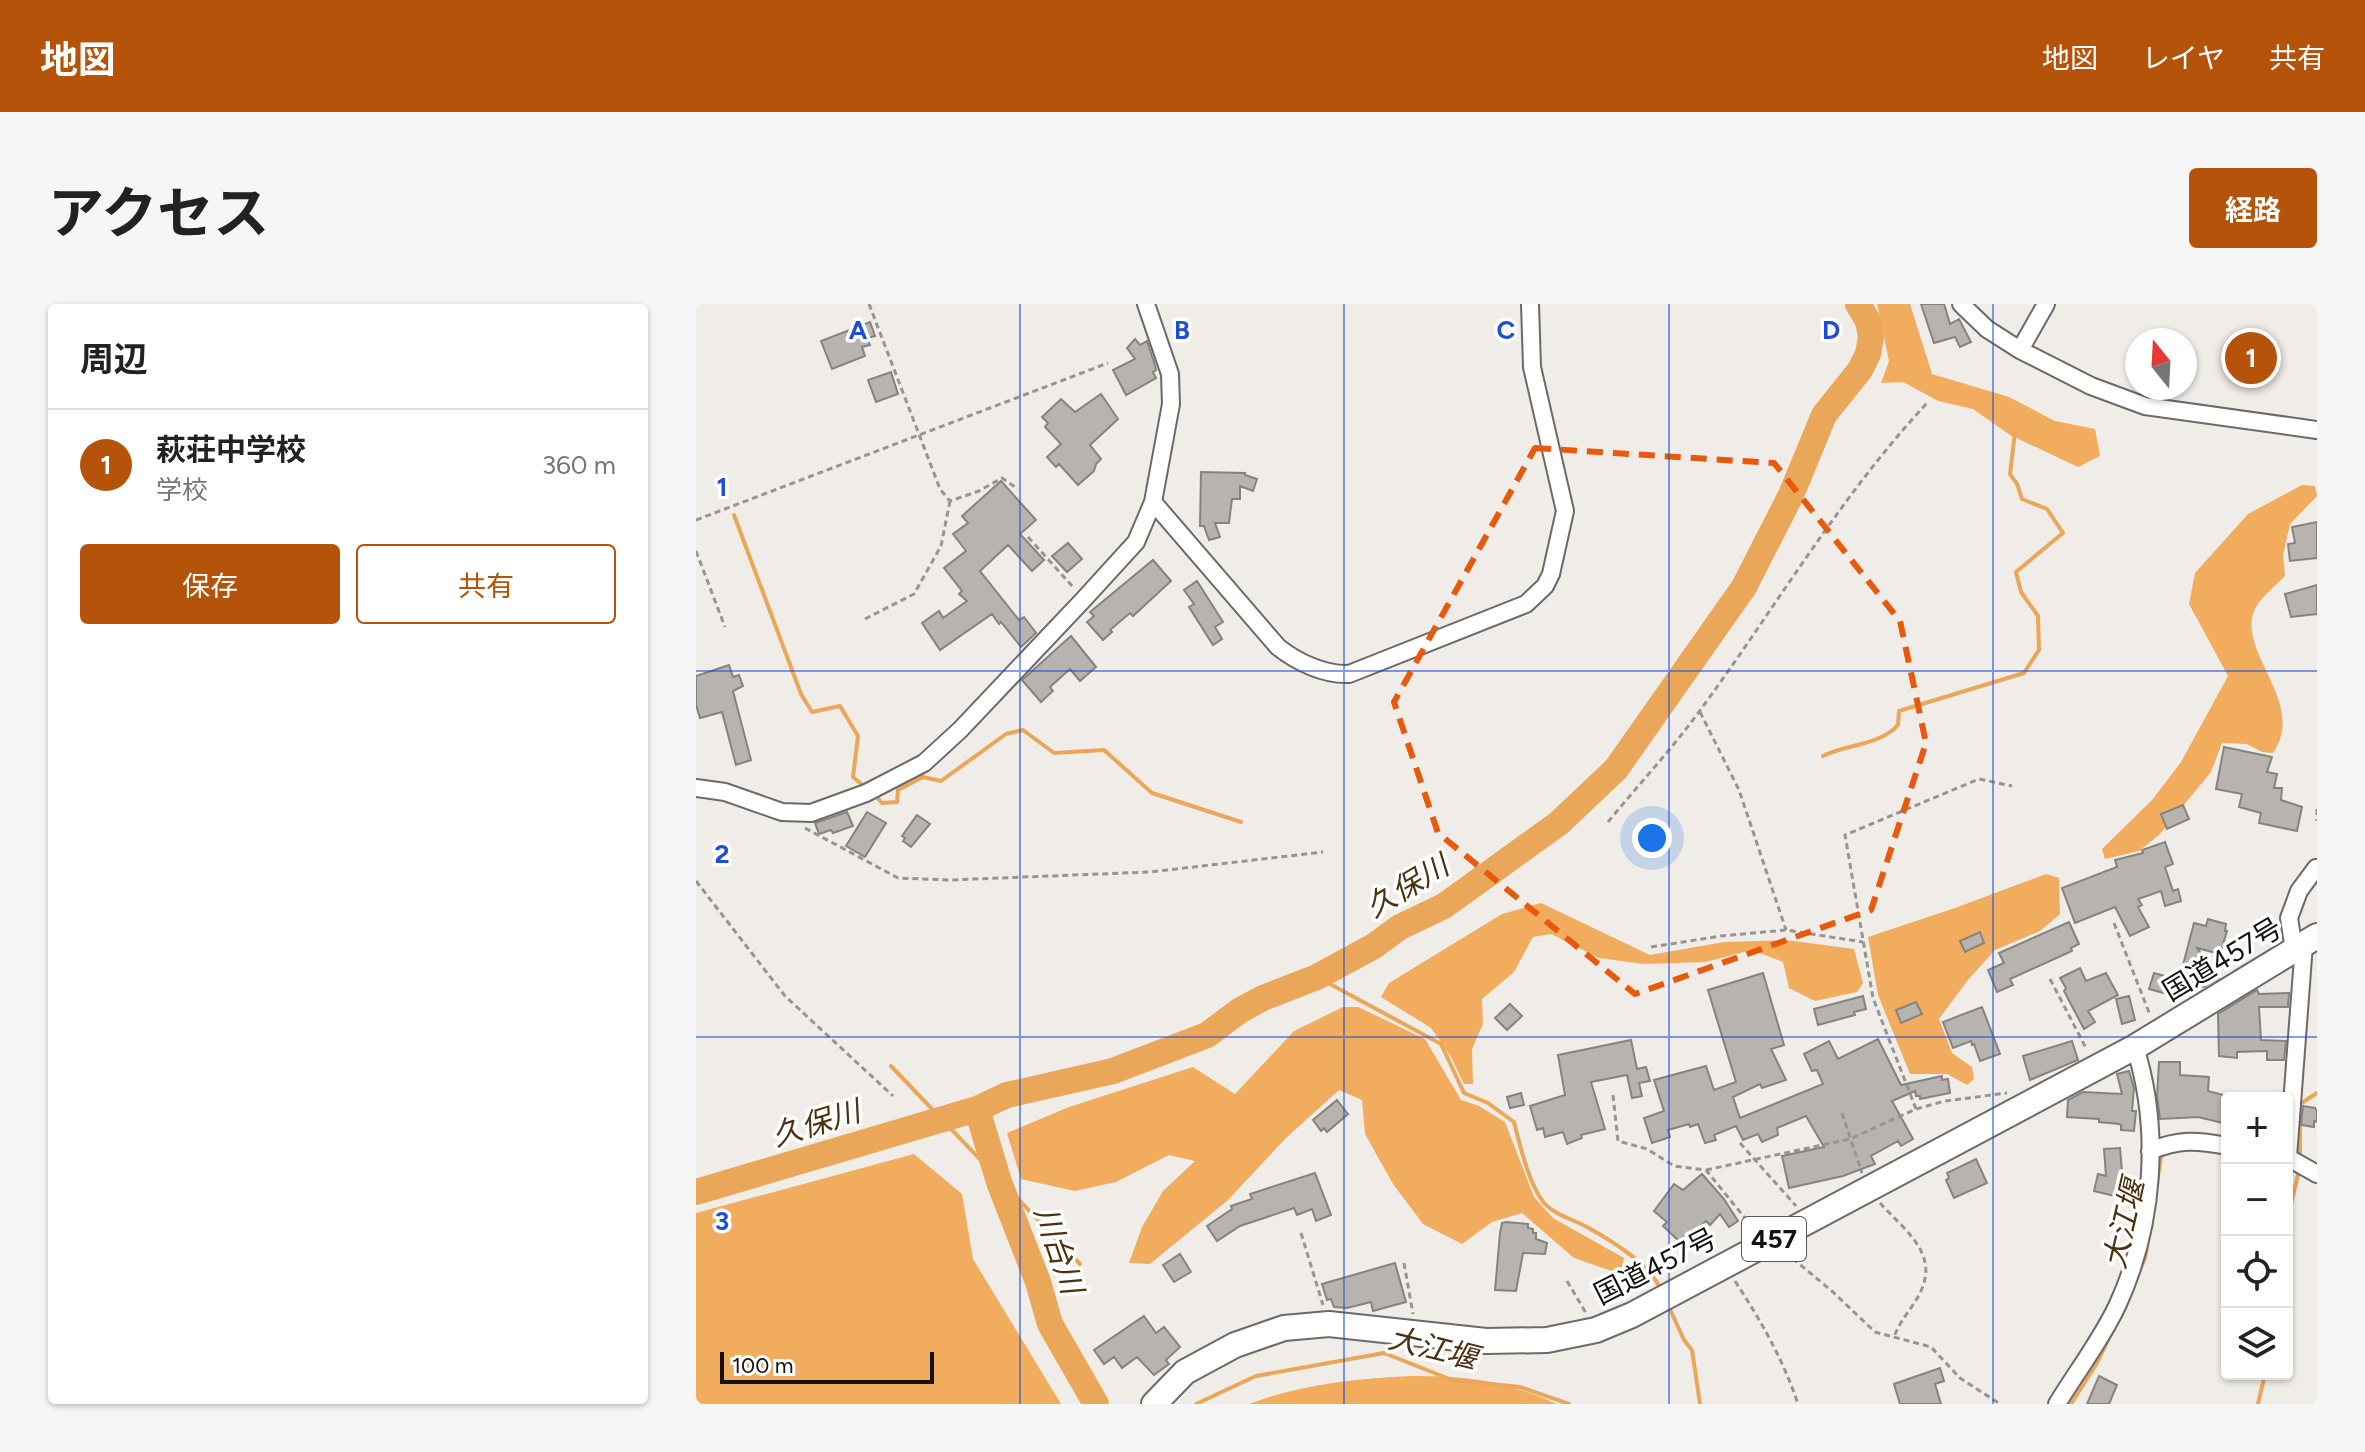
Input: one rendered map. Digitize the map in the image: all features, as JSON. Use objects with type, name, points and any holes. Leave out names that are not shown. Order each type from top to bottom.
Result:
[{"type":"highway","name":"国道457号","points":[[1154,1404],[1185,1372],[1235,1345],[1284,1328],[1329,1324],[1486,1341],[1547,1340],[1596,1330],[1632,1315],[2135,1047],[2305,943]]},
{"type":"street","points":[[696,788],[725,792],[782,812],[811,813],[866,793],[924,763],[960,730],[1084,599],[1136,542],[1153,502],[1171,389],[1170,374],[1146,304]]},
{"type":"street","points":[[1153,502],[1278,647],[1292,658],[1335,675],[1349,674],[1526,604],[1545,586],[1551,574],[1565,511],[1532,367],[1530,304]]},
{"type":"street","points":[[1961,304],[1987,329],[2020,350],[2091,386],[2145,406],[2317,430]]},
{"type":"street","points":[[2020,350],[2046,304]]},
{"type":"street","points":[[2293,1094],[2305,943],[2289,918],[2299,891],[2316,868]]},
{"type":"street","points":[[2057,1404],[2117,1305],[2142,1237],[2151,1186],[2150,1151],[2145,1079],[2135,1047]]},
{"type":"street","points":[[2150,1151],[2167,1144],[2195,1140],[2221,1145]]},
{"type":"street","points":[[2293,1160],[2317,1174]]},
{"type":"path","points":[[869,304],[940,489],[950,501]]},
{"type":"path","points":[[696,520],[1108,363]]},
{"type":"path","points":[[1608,822],[1700,712],[1861,481],[1894,438],[1928,402]]},
{"type":"path","points":[[950,501],[979,491],[1002,478],[1018,489]]},
{"type":"path","points":[[865,619],[914,594],[941,546],[950,501]]},
{"type":"path","points":[[1028,537],[1084,599]]},
{"type":"path","points":[[696,551],[725,627]]},
{"type":"path","points":[[1700,712],[1739,790],[1786,930]]},
{"type":"path","points":[[1916,1109],[1873,998],[1845,835],[1979,779],[2012,786]]},
{"type":"path","points":[[2317,809],[2317,821]]},
{"type":"path","points":[[782,812],[898,878],[950,880],[1150,872],[1323,852]]},
{"type":"path","points":[[696,881],[785,996],[893,1096]]},
{"type":"path","points":[[2114,923],[2157,1033]]},
{"type":"path","points":[[1651,947],[1786,930],[1863,942]]},
{"type":"path","points":[[2050,979],[2097,1067]]},
{"type":"path","points":[[1613,1095],[1618,1141],[1647,1149],[1674,1166],[1706,1170],[1850,1139],[1916,1109],[1945,1101],[2014,1092]]},
{"type":"path","points":[[1842,1113],[1868,1189],[1919,1243],[1927,1265],[1921,1292],[1898,1324],[1894,1337]]},
{"type":"path","points":[[1740,1143],[1808,1220]]},
{"type":"path","points":[[1706,1170],[1768,1242],[1833,1292],[1875,1332],[1931,1347],[1960,1378],[2000,1404]]},
{"type":"path","points":[[1301,1233],[1329,1324]]},
{"type":"path","points":[[1404,1263],[1412,1295],[1413,1319]]},
{"type":"path","points":[[1724,1265],[1764,1324],[1789,1376],[1798,1404]]},
{"type":"path","points":[[1567,1281],[1596,1330]]},
{"type":"highlighted area","points":[[1535,448],[1774,463],[1900,621],[1926,743],[1871,910],[1635,994],[1438,833],[1394,702]]},
{"type":"shaded area","points":[[1877,304],[1910,304],[1932,374],[2009,397],[2055,421],[2095,429],[2100,456],[2078,467],[2010,435],[1973,409],[1938,401],[1903,382],[1881,383],[1889,361]]},
{"type":"shaded area","points":[[2302,485],[2315,486],[2317,496],[2290,524],[2283,555],[2285,576],[2255,609],[2251,625],[2254,642],[2282,715],[2281,734],[2273,753],[2262,752],[2247,744],[2222,743],[2211,772],[2160,834],[2139,851],[2105,859],[2102,849],[2152,800],[2181,762],[2228,676],[2189,604],[2195,573],[2248,514]]},
{"type":"shaded area","points":[[2046,874],[2059,878],[2060,914],[2040,931],[1995,950],[1939,1019],[1952,1053],[1972,1067],[1974,1079],[1967,1085],[1947,1074],[1910,1074],[1878,995],[1868,937]]},
{"type":"shaded area","points":[[1541,903],[1650,955],[1724,942],[1786,940],[1854,949],[1863,983],[1857,992],[1815,1001],[1789,988],[1783,962],[1752,950],[1705,962],[1644,964],[1599,958],[1551,934],[1533,937],[1514,972],[1482,999],[1483,1024],[1472,1049],[1473,1084],[1464,1084],[1451,1057],[1431,1028],[1381,997],[1389,983],[1502,914]]},
{"type":"shaded area","points":[[1343,1007],[1358,1007],[1425,1039],[1461,1100],[1479,1106],[1505,1122],[1534,1197],[1553,1218],[1624,1258],[1620,1274],[1574,1258],[1522,1213],[1492,1222],[1462,1244],[1423,1224],[1393,1184],[1365,1134],[1362,1100],[1339,1090],[1286,1138],[1228,1200],[1150,1264],[1129,1263],[1142,1227],[1163,1191],[1195,1161],[1169,1155],[1116,1182],[1075,1191],[1021,1179],[1007,1133],[1069,1107],[1193,1067],[1235,1094],[1294,1031]]},
{"type":"shaded area","points":[[914,1154],[962,1194],[973,1259],[1061,1404],[696,1404],[696,1213]]},
{"type":"shaded area","points":[[1411,1376],[1486,1381],[1557,1404],[1249,1404],[1328,1384]]},
{"type":"building","points":[[1921,304],[1944,304],[1950,324],[1959,319],[1971,342],[1960,347],[1955,337],[1934,343]]},
{"type":"building","points":[[870,322],[875,336],[867,338],[870,345],[862,347],[865,356],[832,369],[821,341]]},
{"type":"building","points":[[1135,339],[1140,345],[1147,341],[1156,378],[1126,395],[1113,370],[1135,359],[1127,348]]},
{"type":"building","points":[[891,372],[898,394],[876,402],[868,380]]},
{"type":"building","points":[[1101,394],[1118,419],[1090,445],[1101,459],[1094,471],[1078,485],[1059,464],[1056,467],[1047,457],[1061,444],[1045,427],[1048,423],[1042,417],[1061,399],[1075,412]]},
{"type":"building","points":[[1201,472],[1245,473],[1257,479],[1253,491],[1240,486],[1240,499],[1232,499],[1229,523],[1215,523],[1220,537],[1209,540],[1204,526],[1200,526]]},
{"type":"building","points":[[1001,481],[1036,520],[1020,534],[1044,560],[1032,571],[1008,545],[980,571],[1019,620],[1024,617],[1036,633],[1021,647],[992,614],[940,650],[922,623],[939,611],[943,618],[967,601],[959,594],[962,591],[944,568],[966,551],[953,534],[968,523],[962,516]]},
{"type":"building","points":[[2317,522],[2317,558],[2290,561],[2288,544],[2295,543],[2292,527]]},
{"type":"building","points":[[1068,543],[1082,559],[1067,572],[1052,556]]},
{"type":"building","points":[[1153,560],[1171,581],[1133,616],[1130,613],[1110,630],[1112,632],[1103,640],[1087,622],[1094,616],[1090,612]]},
{"type":"building","points":[[1197,581],[1223,622],[1215,627],[1222,639],[1213,645],[1189,607],[1194,604],[1184,590]]},
{"type":"building","points":[[2317,585],[2317,614],[2291,617],[2285,594]]},
{"type":"building","points":[[1071,636],[1096,667],[1080,681],[1070,669],[1050,687],[1053,691],[1041,702],[1022,680]]},
{"type":"building","points":[[729,665],[733,677],[739,675],[743,686],[733,691],[751,760],[736,765],[722,712],[700,718],[696,705],[696,676]]},
{"type":"building","points":[[2224,747],[2272,757],[2267,772],[2277,774],[2274,788],[2282,788],[2281,800],[2302,807],[2297,831],[2259,823],[2261,813],[2239,807],[2242,794],[2216,789]]},
{"type":"building","points":[[2183,805],[2189,819],[2167,829],[2161,814]]},
{"type":"building","points":[[847,812],[853,826],[819,834],[815,823]]},
{"type":"building","points":[[867,812],[886,823],[865,857],[846,846]]},
{"type":"building","points":[[917,815],[930,824],[911,847],[902,836]]},
{"type":"building","points":[[2165,842],[2173,864],[2165,867],[2173,891],[2178,889],[2181,901],[2165,906],[2161,891],[2138,899],[2142,905],[2138,907],[2149,927],[2130,936],[2115,907],[2075,923],[2062,888],[2117,867],[2115,860],[2143,853],[2142,850]]},
{"type":"building","points":[[2208,919],[2226,924],[2227,931],[2220,954],[2197,948],[2219,978],[2204,987],[2188,983],[2183,965],[2194,923],[2206,926]]},
{"type":"building","points":[[2069,922],[2079,944],[2071,948],[2072,951],[2010,979],[2013,985],[1997,992],[1988,970],[2004,963],[1999,953]]},
{"type":"building","points":[[1980,932],[1984,943],[1965,952],[1960,941]]},
{"type":"building","points":[[2080,968],[2086,981],[2106,973],[2118,995],[2088,1011],[2095,1022],[2084,1029],[2060,978]]},
{"type":"building","points":[[1763,973],[1784,1045],[1771,1049],[1786,1080],[1762,1088],[1760,1084],[1733,1097],[1740,1118],[1823,1084],[1817,1070],[1812,1071],[1804,1054],[1829,1041],[1838,1059],[1878,1039],[1901,1085],[1942,1076],[1942,1080],[1948,1079],[1950,1093],[1920,1099],[1915,1091],[1892,1101],[1913,1139],[1901,1146],[1898,1141],[1871,1156],[1875,1164],[1843,1176],[1789,1188],[1782,1156],[1824,1147],[1806,1116],[1777,1128],[1778,1135],[1762,1142],[1758,1134],[1743,1140],[1736,1126],[1714,1135],[1716,1140],[1705,1143],[1698,1124],[1690,1127],[1689,1124],[1668,1130],[1670,1137],[1652,1143],[1644,1118],[1664,1111],[1654,1080],[1706,1066],[1714,1090],[1736,1082],[1708,990]]},
{"type":"building","points":[[2154,973],[2186,982],[2182,998],[2149,989]]},
{"type":"building","points":[[2257,990],[2259,994],[2289,993],[2288,1007],[2259,1007],[2261,1040],[2286,1041],[2284,1060],[2267,1060],[2267,1051],[2237,1052],[2237,1058],[2219,1056],[2218,1014]]},
{"type":"building","points":[[1863,996],[1866,1009],[1818,1025],[1814,1009]]},
{"type":"building","points":[[2129,996],[2135,1020],[2122,1024],[2116,999]]},
{"type":"building","points":[[1916,1002],[1922,1014],[1901,1023],[1896,1010]]},
{"type":"building","points":[[1510,1004],[1522,1016],[1507,1030],[1495,1018]]},
{"type":"building","points":[[1982,1007],[2000,1054],[1980,1061],[1971,1041],[1953,1048],[1943,1022]]},
{"type":"building","points":[[1631,1040],[1637,1069],[1646,1067],[1650,1081],[1639,1083],[1642,1096],[1632,1098],[1627,1075],[1591,1082],[1605,1129],[1581,1135],[1582,1138],[1567,1144],[1563,1132],[1545,1137],[1543,1128],[1537,1130],[1530,1106],[1565,1095],[1558,1055]]},
{"type":"building","points":[[2072,1041],[2078,1060],[2030,1080],[2023,1056]]},
{"type":"building","points":[[2159,1062],[2180,1062],[2180,1075],[2209,1077],[2208,1091],[2221,1094],[2221,1123],[2198,1117],[2160,1119],[2157,1096]]},
{"type":"building","points":[[2129,1071],[2134,1088],[2132,1111],[2136,1111],[2134,1131],[2121,1130],[2119,1124],[2099,1122],[2099,1119],[2067,1117],[2068,1100],[2083,1092],[2122,1094],[2117,1074]]},
{"type":"building","points":[[1521,1093],[1524,1105],[1510,1108],[1507,1097]]},
{"type":"building","points":[[1337,1100],[1348,1114],[1327,1132],[1324,1128],[1321,1131],[1313,1120]]},
{"type":"building","points":[[2303,1106],[2317,1111],[2314,1127],[2301,1125]]},
{"type":"building","points":[[2120,1148],[2123,1183],[2119,1197],[2094,1191],[2098,1174],[2106,1176],[2104,1149]]},
{"type":"building","points":[[1976,1159],[1987,1183],[1954,1198],[1946,1180],[1949,1178],[1947,1173]]},
{"type":"building","points":[[1315,1173],[1331,1215],[1316,1221],[1312,1209],[1297,1215],[1294,1208],[1240,1226],[1217,1241],[1207,1226],[1232,1209],[1231,1206],[1252,1199],[1250,1194]]},
{"type":"building","points":[[1702,1174],[1738,1221],[1729,1227],[1720,1214],[1710,1225],[1706,1221],[1695,1232],[1693,1230],[1681,1243],[1663,1226],[1667,1222],[1654,1211],[1674,1184],[1683,1190]]},
{"type":"building","points":[[1502,1223],[1528,1224],[1528,1228],[1536,1233],[1536,1239],[1547,1243],[1545,1254],[1523,1253],[1516,1291],[1495,1290],[1500,1233]]},
{"type":"building","points":[[1180,1254],[1191,1272],[1174,1282],[1163,1265]]},
{"type":"building","points":[[1395,1263],[1406,1302],[1373,1311],[1371,1302],[1347,1308],[1334,1307],[1331,1299],[1327,1300],[1322,1284]]},
{"type":"building","points":[[1144,1316],[1156,1333],[1164,1327],[1180,1347],[1166,1360],[1169,1364],[1154,1375],[1137,1357],[1122,1368],[1114,1357],[1104,1364],[1094,1350]]},
{"type":"building","points":[[1940,1368],[1944,1381],[1935,1384],[1941,1404],[1900,1404],[1894,1384]]},
{"type":"building","points":[[2099,1376],[2117,1385],[2109,1404],[2087,1404]]},
{"type":"waterway","name":"久保川","points":[[696,1192],[977,1109],[1007,1095],[1113,1071],[1207,1035],[1239,1011],[1317,977],[1374,946],[1400,927],[1444,906],[1559,823],[1616,769],[1744,587],[1791,495],[1824,415],[1860,370],[1868,354],[1871,337],[1868,321],[1858,304]]},
{"type":"waterway","points":[[1823,756],[1882,737],[1898,725],[1899,711],[2024,673],[2039,650],[2038,616],[2021,592],[2016,572],[2063,533],[2047,509],[2022,499],[2010,474],[2015,432]]},
{"type":"waterway","points":[[734,515],[801,694],[812,712],[840,706],[858,736],[853,777],[867,789]]},
{"type":"waterway","points":[[874,794],[882,803],[897,802],[898,790],[923,777],[941,781],[1006,734],[1023,730],[1054,753],[1104,750],[1152,793],[1241,822]]},
{"type":"waterway","points":[[1317,977],[1441,1044],[1464,1093],[1488,1103],[1514,1122],[1529,1175],[1544,1203],[1629,1254],[1648,1271],[1661,1290]]},
{"type":"waterway","points":[[891,1066],[1080,1264]]},
{"type":"waterway","points":[[2300,1158],[2300,1104],[2317,1093]]},
{"type":"waterway","name":"川台川","points":[[977,1109],[999,1182],[1038,1282],[1050,1324],[1096,1404]]},
{"type":"waterway","name":"大江堰","points":[[2156,1189],[2161,1157],[2165,1152]]},
{"type":"waterway","points":[[2293,1196],[2299,1171]]},
{"type":"waterway","name":"大江堰","points":[[2126,1304],[2145,1258],[2153,1213]]},
{"type":"waterway","points":[[1668,1305],[1692,1350],[1700,1404]]},
{"type":"waterway","name":"大江堰","points":[[2071,1404],[2097,1363],[2115,1326]]},
{"type":"waterway","name":"大江堰","points":[[1196,1404],[1256,1376],[1384,1353],[1452,1380],[1520,1387],[1569,1404]]},
{"type":"waterway","points":[[2258,1404],[2264,1380]]},
{"type":"place","name":"萩荘中学校","points":[[2251,358]]}]
